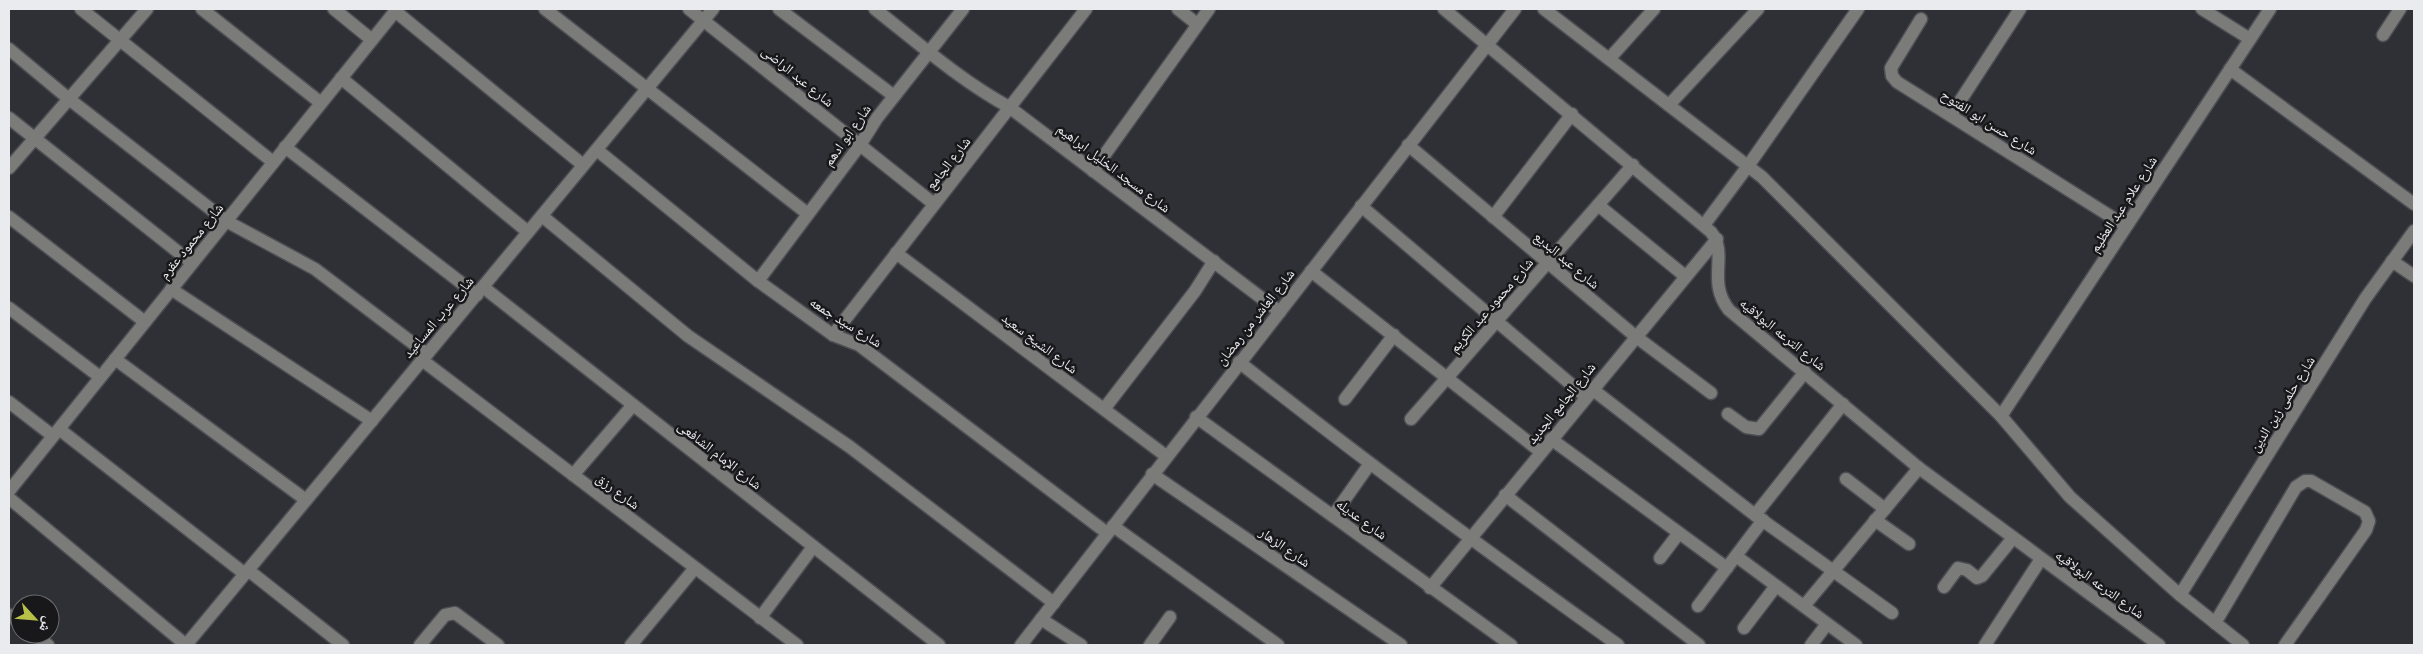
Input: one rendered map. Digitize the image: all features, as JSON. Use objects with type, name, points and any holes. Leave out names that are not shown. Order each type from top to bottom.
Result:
[{"type":"street","points":[[81,9],[273,162]]},
{"type":"street","points":[[9,168],[148,9]]},
{"type":"street","points":[[202,9],[321,103]]},
{"type":"street","points":[[334,9],[372,40]]},
{"type":"street","points":[[545,9],[808,214]]},
{"type":"street","name":"شارع عبد الراضى","points":[[689,9],[934,204]]},
{"type":"street","name":"شارع عرب المساعيد","points":[[186,645],[714,9]]},
{"type":"street","points":[[778,9],[894,96]]},
{"type":"street","name":"شارع مسجد الخليل ابراهيم","points":[[875,9],[929,52],[980,90],[1009,107],[1280,312]]},
{"type":"street","name":"شارع ابو ادهم","points":[[758,281],[860,145],[894,96],[963,9]]},
{"type":"street","name":"شارع الجامع","points":[[833,335],[1086,9]]},
{"type":"street","points":[[1178,9],[1198,24]]},
{"type":"street","points":[[1093,171],[1209,9]]},
{"type":"street","points":[[1444,9],[1485,45],[1633,165],[1704,225],[1717,239]]},
{"type":"street","name":"شارع العاشر من رمضان","points":[[1022,645],[1196,417],[1280,312],[1514,9]]},
{"type":"street","points":[[1544,9],[1762,176],[2001,416],[2070,496],[2180,595],[2243,645]]},
{"type":"street","points":[[1609,59],[1654,9]]},
{"type":"street","points":[[1669,105],[1758,9]]},
{"type":"street","points":[[1704,225],[1748,166],[1858,9]]},
{"type":"street","points":[[1951,115],[2020,9]]},
{"type":"street","points":[[2202,9],[2250,39]]},
{"type":"street","name":"شارع علام عبد العظيم","points":[[2001,416],[2270,9]]},
{"type":"street","points":[[2383,34],[2400,9]]},
{"type":"street","points":[[396,10],[583,165]]},
{"type":"street","name":"شارع محمود عقرم","points":[[9,492],[396,10]]},
{"type":"street","name":"شارع حسن ابو الفتوح","points":[[1921,19],[1891,68],[1892,76],[1897,82],[2126,226]]},
{"type":"street","name":"شارع رزق","points":[[9,49],[69,99],[226,221],[315,269],[574,475],[796,645]]},
{"type":"street","points":[[2230,69],[2414,204]]},
{"type":"street","points":[[341,78],[528,232]]},
{"type":"street","points":[[1493,217],[1572,114]]},
{"type":"street","points":[[9,118],[192,263]]},
{"type":"street","name":"شارع عبد البديع","points":[[1408,145],[1635,336],[1711,393]]},
{"type":"street","name":"شارع الإمام الشافعى","points":[[285,147],[633,406],[939,645]]},
{"type":"street","name":"شارع سيد جمعه","points":[[597,150],[758,281],[833,335],[859,345],[1110,529],[1278,645]]},
{"type":"street","name":"شارع محمود عبد الكريم","points":[[1411,419],[1633,165]]},
{"type":"street","points":[[1598,205],[1685,276]]},
{"type":"street","points":[[1361,206],[1497,321],[1589,393],[1892,613]]},
{"type":"street","points":[[542,216],[688,336],[850,447],[1054,603]]},
{"type":"street","points":[[9,217],[145,322]]},
{"type":"street","name":"شارع حلمى زين الدين","points":[[2180,595],[2365,299],[2414,232]]},
{"type":"street","name":"شارع الجامع الجديد","points":[[1430,588],[1635,336],[1717,239]]},
{"type":"street","name":"شارع الترعه البولاقيه","points":[[1717,239],[1719,251],[1717,284],[1721,300],[1728,310],[1919,468],[2159,645]]},
{"type":"street","name":"شارع الشيخ سعيد","points":[[896,254],[1166,456]]},
{"type":"street","points":[[1104,409],[1195,291],[1214,261]]},
{"type":"street","points":[[2392,261],[2414,276]]},
{"type":"street","points":[[1311,271],[1541,452]]},
{"type":"street","points":[[171,289],[372,421]]},
{"type":"street","points":[[9,308],[100,377]]},
{"type":"street","points":[[1345,399],[1394,335]]},
{"type":"street","points":[[115,359],[306,500]]},
{"type":"street","points":[[1239,362],[1469,540],[1618,645]]},
{"type":"street","points":[[1728,414],[1753,429],[1759,429],[1805,372]]},
{"type":"street","points":[[9,402],[56,433],[247,572],[342,645]]},
{"type":"street","points":[[1698,606],[1736,556],[1759,518],[1843,404]]},
{"type":"street","points":[[574,475],[633,406]]},
{"type":"street","name":"شارع عديله","points":[[1196,417],[1511,645]]},
{"type":"street","points":[[1551,440],[1727,568]]},
{"type":"street","points":[[1332,516],[1369,464]]},
{"type":"street","points":[[1804,606],[1919,468]]},
{"type":"street","name":"شارع الزهار","points":[[1152,474],[1401,645]]},
{"type":"street","points":[[1846,478],[1885,509]]},
{"type":"street","points":[[2215,623],[2296,487],[2305,481],[2311,481],[2365,512],[2369,521],[2366,530],[2286,645]]},
{"type":"street","points":[[1505,495],[1699,645]]},
{"type":"street","points":[[9,498],[186,645]]},
{"type":"street","points":[[1875,520],[1909,544]]},
{"type":"street","points":[[1660,558],[1679,533]]},
{"type":"street","points":[[1944,587],[1958,568],[1967,570],[1977,578],[1982,576],[2012,538]]},
{"type":"street","points":[[760,618],[814,547]]},
{"type":"street","points":[[1736,556],[1856,645]]},
{"type":"street","points":[[1985,645],[2041,559]]},
{"type":"street","points":[[638,643],[695,568]]},
{"type":"street","points":[[1744,628],[1776,586]]},
{"type":"street","points":[[420,645],[445,615],[455,613],[498,645]]},
{"type":"street","points":[[1150,645],[1170,617]]},
{"type":"street","points":[[1042,619],[1081,645]]},
{"type":"street","points":[[1811,645],[1827,624]]}]
